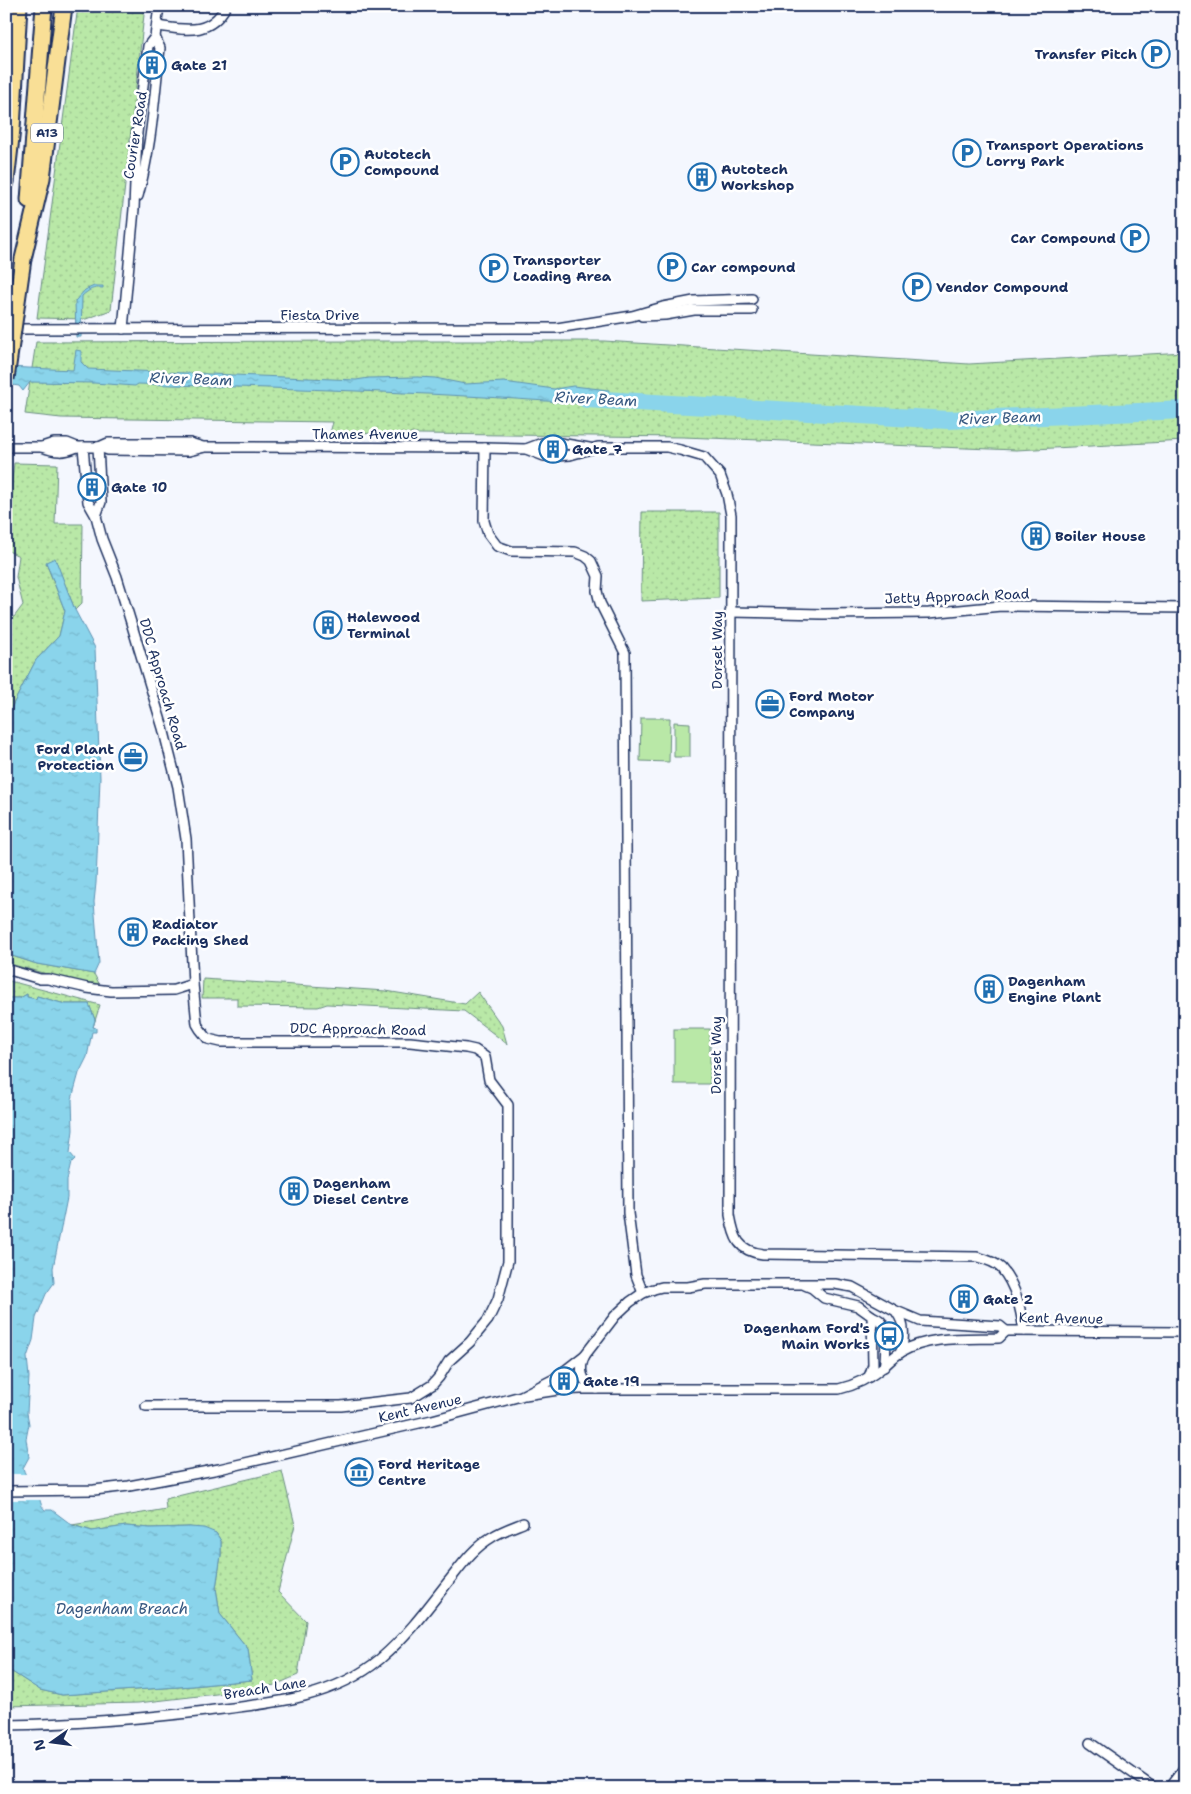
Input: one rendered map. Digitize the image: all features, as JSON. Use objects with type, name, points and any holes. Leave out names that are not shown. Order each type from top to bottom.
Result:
[{"type":"highway","name":"A13","points":[[6,182],[12,129],[19,6]]},
{"type":"highway","name":"A13","points":[[6,379],[23,259],[44,6]]},
{"type":"highway","name":"A13","points":[[23,259],[42,178],[64,6]]},
{"type":"street","name":"Courier Road","points":[[123,329],[134,209],[136,153],[146,61],[148,46],[155,37],[159,6]]},
{"type":"street","points":[[157,26],[193,30],[204,28],[220,18],[226,6]]},
{"type":"street","name":"Courier Road","points":[[134,209],[147,160],[153,124],[160,48],[155,37]]},
{"type":"street","name":"Fiesta Drive","points":[[632,316],[662,307],[694,301],[752,299]]},
{"type":"street","name":"Fiesta Drive","points":[[6,329],[557,328],[632,316],[665,315],[694,310],[752,310]]},
{"type":"street","name":"Thames Avenue","points":[[6,447],[42,447],[54,452],[67,452],[80,447],[98,447],[108,443],[190,443],[205,447],[526,449],[544,456],[570,456],[591,448],[667,448],[704,457],[720,475],[730,504],[731,530]]},
{"type":"street","name":"DDC Approach Road","points":[[80,447],[87,496],[96,516],[102,539],[134,628],[178,787],[186,839],[193,984],[198,1024],[203,1034],[213,1041],[221,1042],[410,1042],[475,1050],[485,1057],[489,1080],[508,1105],[508,1261],[498,1299],[488,1320],[476,1336],[449,1361],[432,1386],[412,1398],[341,1406],[146,1406]]},
{"type":"street","points":[[96,516],[101,502],[98,447]]},
{"type":"street","points":[[485,448],[484,522],[488,534],[497,546],[511,551],[575,552],[585,556],[598,576],[597,591],[600,602],[625,653],[628,1213],[636,1275],[643,1293]]},
{"type":"street","name":"Dorset Way","points":[[731,530],[730,1215],[734,1236],[747,1250],[763,1254],[976,1257],[991,1261],[1001,1268],[1011,1285],[1019,1305],[1024,1331]]},
{"type":"street","name":"Jetty Approach Road","points":[[730,612],[823,614],[928,612],[1001,606],[1185,608]]},
{"type":"street","points":[[6,969],[40,979],[111,991],[174,990],[193,984]]},
{"type":"street","name":"Kent Avenue","points":[[6,1491],[94,1490],[129,1486],[219,1469],[432,1420],[521,1396],[554,1379],[585,1355],[615,1316],[630,1302],[643,1293],[662,1286],[688,1287],[705,1284],[835,1284],[852,1287],[896,1311],[920,1321],[1000,1326],[1006,1331],[1185,1332]]},
{"type":"street","points":[[802,1284],[812,1288],[824,1298],[858,1306],[884,1324],[884,1367]]},
{"type":"street","points":[[896,1311],[902,1320],[903,1341],[900,1352]]},
{"type":"street","points":[[870,1377],[873,1365],[872,1316]]},
{"type":"street","points":[[521,1396],[558,1390],[823,1389],[849,1386],[870,1377],[900,1352],[927,1342],[999,1338],[1006,1331]]},
{"type":"street","points":[[585,1355],[581,1368],[583,1377],[590,1385],[602,1390]]},
{"type":"street","name":"Breach Lane","points":[[6,1725],[141,1719],[268,1703],[318,1693],[337,1685],[379,1660],[395,1646],[424,1613],[468,1556],[493,1536],[523,1523]]},
{"type":"street","points":[[1090,1743],[1154,1788]]},
{"type":"street","points":[[1170,1788],[1185,1767]]},
{"type":"green space","points":[[78,6],[145,6],[111,310],[86,319],[37,318]]},
{"type":"green space","points":[[604,341],[969,364],[1185,352],[1185,441],[1016,450],[683,437],[330,433],[333,422],[61,418],[25,414],[36,342]]},
{"type":"green space","points":[[14,463],[57,464],[55,524],[83,524],[82,603],[75,610],[55,559],[46,563],[65,611],[59,636],[36,660],[6,718],[6,616],[14,617],[23,605],[16,577],[19,556],[6,550],[6,526]]},
{"type":"green space","points":[[642,512],[719,512],[719,598],[641,601]]},
{"type":"green space","points":[[641,718],[670,718],[669,762],[640,761]]},
{"type":"green space","points":[[674,722],[690,723],[690,757],[674,757]]},
{"type":"green space","points":[[6,954],[37,964],[94,974],[102,989],[6,963]]},
{"type":"green space","points":[[203,979],[386,991],[465,1004],[478,992],[502,1026],[507,1044],[464,1011],[327,1004],[318,1007],[237,1006],[237,998],[202,998]]},
{"type":"green space","points":[[6,980],[100,1005],[93,1027],[95,1020],[89,1004],[65,1004],[37,996],[37,999],[27,997],[27,994],[20,998],[6,998]]},
{"type":"green space","points":[[674,1029],[710,1029],[710,1084],[674,1084]]},
{"type":"green space","points":[[282,1471],[295,1525],[278,1592],[306,1621],[298,1675],[275,1685],[138,1703],[6,1706],[6,1668],[40,1690],[62,1695],[252,1680],[248,1649],[220,1614],[216,1588],[221,1541],[216,1533],[190,1527],[150,1528],[126,1526],[93,1531],[72,1525],[166,1509],[165,1499]]},
{"type":"water","points":[[94,286],[103,286],[103,288],[91,289],[82,296],[81,337],[76,337],[75,301],[85,290]]},
{"type":"water","points":[[76,350],[81,351],[81,362],[88,369],[356,380],[417,377],[435,378],[465,384],[504,382],[554,389],[573,386],[609,390],[608,406],[432,394],[138,384],[135,386],[30,382],[23,391],[19,386],[6,384],[6,367],[73,370]]},
{"type":"water","points":[[55,558],[75,610],[95,648],[100,778],[94,902],[99,963],[94,974],[37,964],[6,954],[6,718],[36,660],[59,636],[65,611],[46,562]]},
{"type":"water","name":"Dagenham Breach","points":[[27,994],[27,997],[36,999],[37,996],[65,1004],[89,1004],[95,1020],[93,1027],[96,1028],[96,1032],[92,1032],[87,1057],[79,1073],[72,1100],[73,1130],[70,1153],[75,1159],[71,1163],[67,1180],[67,1198],[53,1268],[54,1283],[46,1294],[36,1318],[33,1340],[27,1357],[29,1377],[27,1413],[29,1424],[26,1439],[29,1457],[23,1468],[43,1508],[45,1510],[52,1510],[72,1525],[92,1531],[126,1526],[150,1528],[190,1527],[204,1528],[216,1533],[221,1541],[216,1588],[220,1614],[248,1649],[252,1680],[62,1695],[40,1690],[6,1668],[6,998],[20,998]]},
{"type":"pier","points":[[6,1474],[28,1474],[42,1496],[42,1500],[6,1500]]},
{"type":"waterway","name":"River Beam","points":[[586,399],[948,420],[1185,410]]},
{"type":"place","name":"Transfer Pitch","points":[[1156,54]]},
{"type":"place","name":"Gate 21","points":[[152,65]]},
{"type":"place","name":"Transport Operations Lorry Park","points":[[967,153]]},
{"type":"place","name":"Autotech Compound","points":[[345,162]]},
{"type":"place","name":"Autotech Workshop","points":[[702,177]]},
{"type":"place","name":"Car Compound","points":[[1135,238]]},
{"type":"place","name":"Car compound","points":[[672,267]]},
{"type":"place","name":"Transporter Loading Area","points":[[494,268]]},
{"type":"place","name":"Vendor Compound","points":[[917,287]]},
{"type":"place","name":"Gate 7","points":[[553,449]]},
{"type":"place","name":"Gate 10","points":[[92,487]]},
{"type":"place","name":"Boiler House","points":[[1036,536]]},
{"type":"place","name":"Halewood Terminal","points":[[328,625]]},
{"type":"place","name":"Ford Motor Company","points":[[770,704]]},
{"type":"place","name":"Ford Plant Protection","points":[[133,757]]},
{"type":"place","name":"Radiator Packing Shed","points":[[133,932]]},
{"type":"place","name":"Dagenham Engine Plant","points":[[989,989]]},
{"type":"place","name":"Dagenham Diesel Centre","points":[[294,1191]]},
{"type":"place","name":"Gate 2","points":[[964,1299]]},
{"type":"place","name":"Dagenham Ford's Main Works","points":[[889,1336]]},
{"type":"place","name":"Gate 19","points":[[564,1381]]},
{"type":"place","name":"Ford Heritage Centre","points":[[359,1472]]}]
